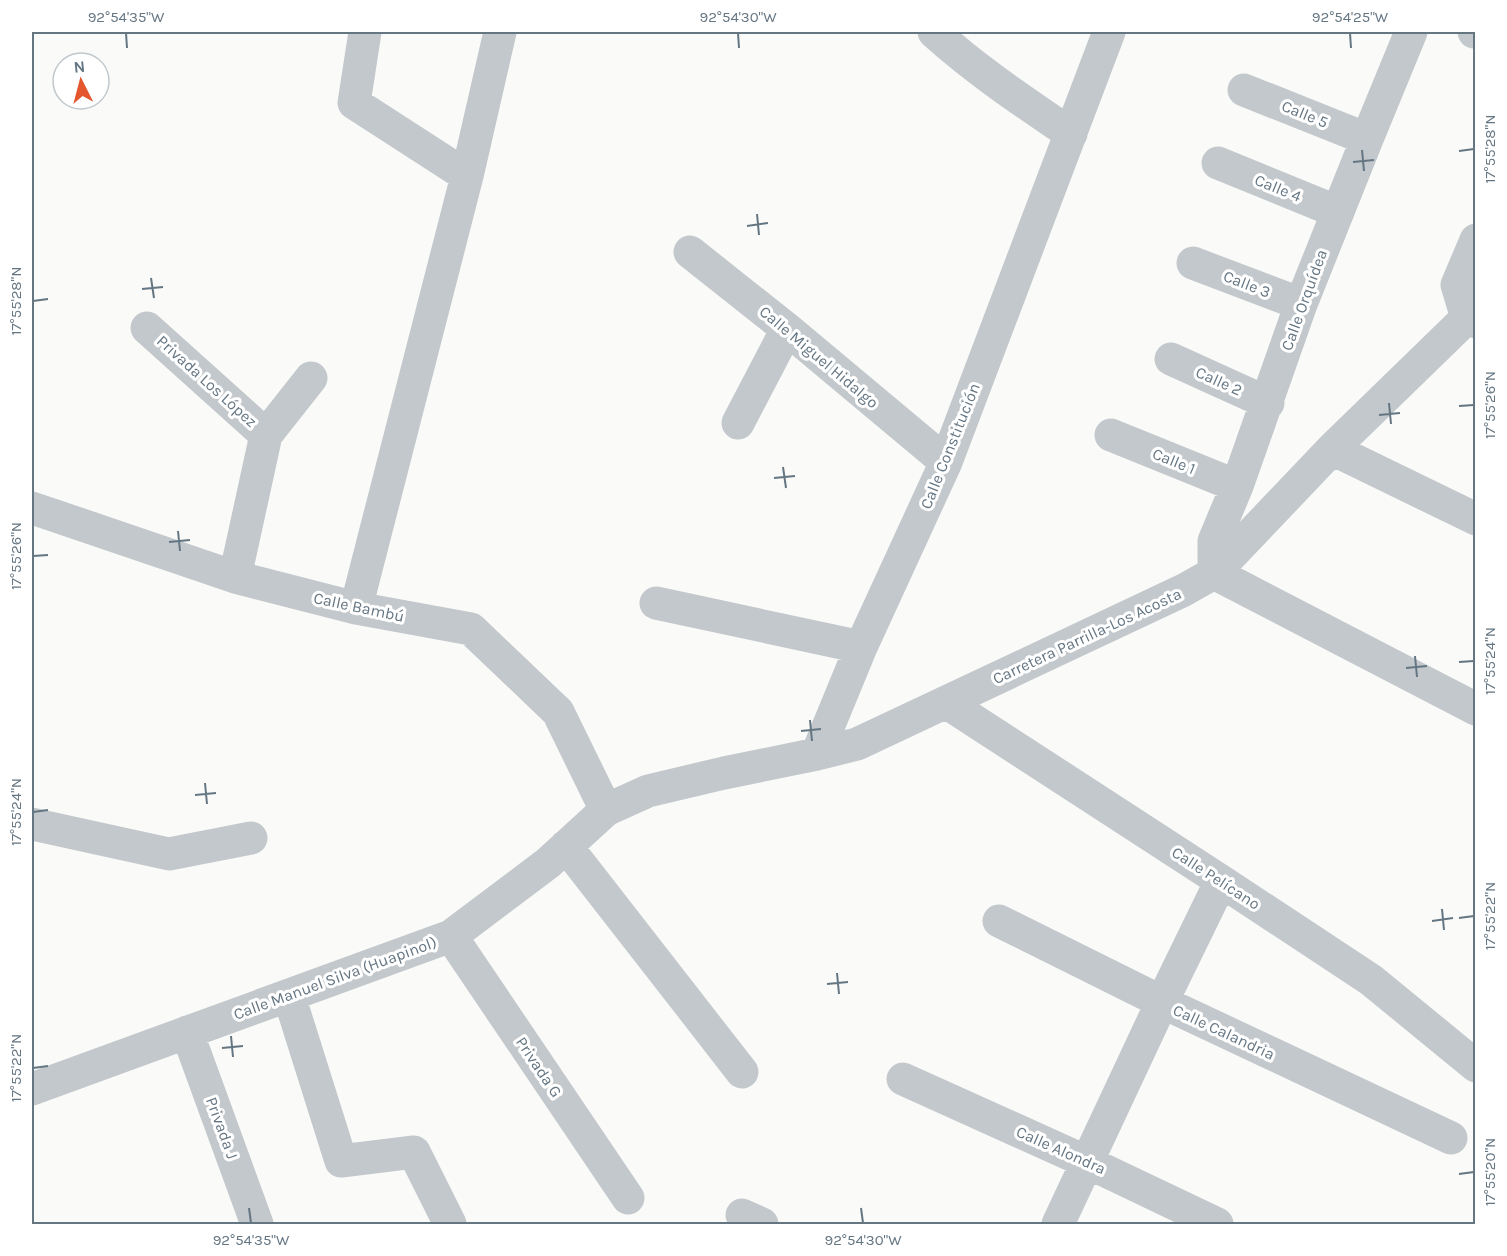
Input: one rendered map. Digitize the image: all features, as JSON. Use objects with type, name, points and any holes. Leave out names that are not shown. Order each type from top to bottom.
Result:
[{"type":"street","points":[[365,32],[354,103],[467,176]]},
{"type":"street","points":[[356,608],[467,176],[500,32]]},
{"type":"street","points":[[934,32],[952,49],[1011,93],[1071,134]]},
{"type":"street","name":"Calle Constitución","points":[[817,754],[861,647],[946,462],[1109,32]]},
{"type":"street","name":"Calle Orquídea","points":[[1214,573],[1214,541],[1268,403],[1301,304],[1367,139],[1402,34]]},
{"type":"street","name":"Calle 5","points":[[1244,90],[1367,139]]},
{"type":"street","name":"Calle 4","points":[[1218,163],[1338,212]]},
{"type":"street","points":[[1473,316],[1457,285],[1476,240]]},
{"type":"street","name":"Calle Miguel Hidalgo","points":[[690,252],[787,329],[946,462]]},
{"type":"street","name":"Calle 3","points":[[1193,263],[1301,304]]},
{"type":"street","name":"Carretera Parrilla-Los Acosta","points":[[606,810],[648,791],[857,744],[1184,590],[1214,573],[1332,449],[1473,316]]},
{"type":"street","name":"Privada Los López","points":[[147,328],[266,435]]},
{"type":"street","points":[[738,423],[787,329]]},
{"type":"street","name":"Calle 2","points":[[1170,359],[1268,403]]},
{"type":"street","name":"Privada Los López","points":[[235,577],[266,435],[311,378]]},
{"type":"street","name":"Calle 1","points":[[1111,435],[1237,486]]},
{"type":"street","points":[[1332,449],[1476,519]]},
{"type":"street","name":"Calle Bambú","points":[[32,508],[235,577],[356,608],[471,629],[558,712],[606,810]]},
{"type":"street","points":[[1214,573],[1476,709]]},
{"type":"street","points":[[656,603],[861,647]]},
{"type":"street","name":"Calle Pelícano","points":[[947,703],[1371,980],[1476,1066]]},
{"type":"street","name":"Calle Manuel Silva (Huapinol)","points":[[32,1089],[451,936],[548,863],[606,810]]},
{"type":"street","points":[[32,824],[169,854],[251,838]]},
{"type":"street","points":[[566,846],[742,1072]]},
{"type":"street","points":[[1058,1224],[1221,881]]},
{"type":"street","name":"Calle Calandria","points":[[999,921],[1162,1002],[1451,1138]]},
{"type":"street","name":"Privada G","points":[[451,936],[628,1197]]},
{"type":"street","points":[[289,996],[341,1161],[414,1152],[450,1224]]},
{"type":"street","name":"Privada J","points":[[187,1032],[256,1224]]},
{"type":"street","name":"Calle Alondra","points":[[903,1079],[1217,1224]]}]
